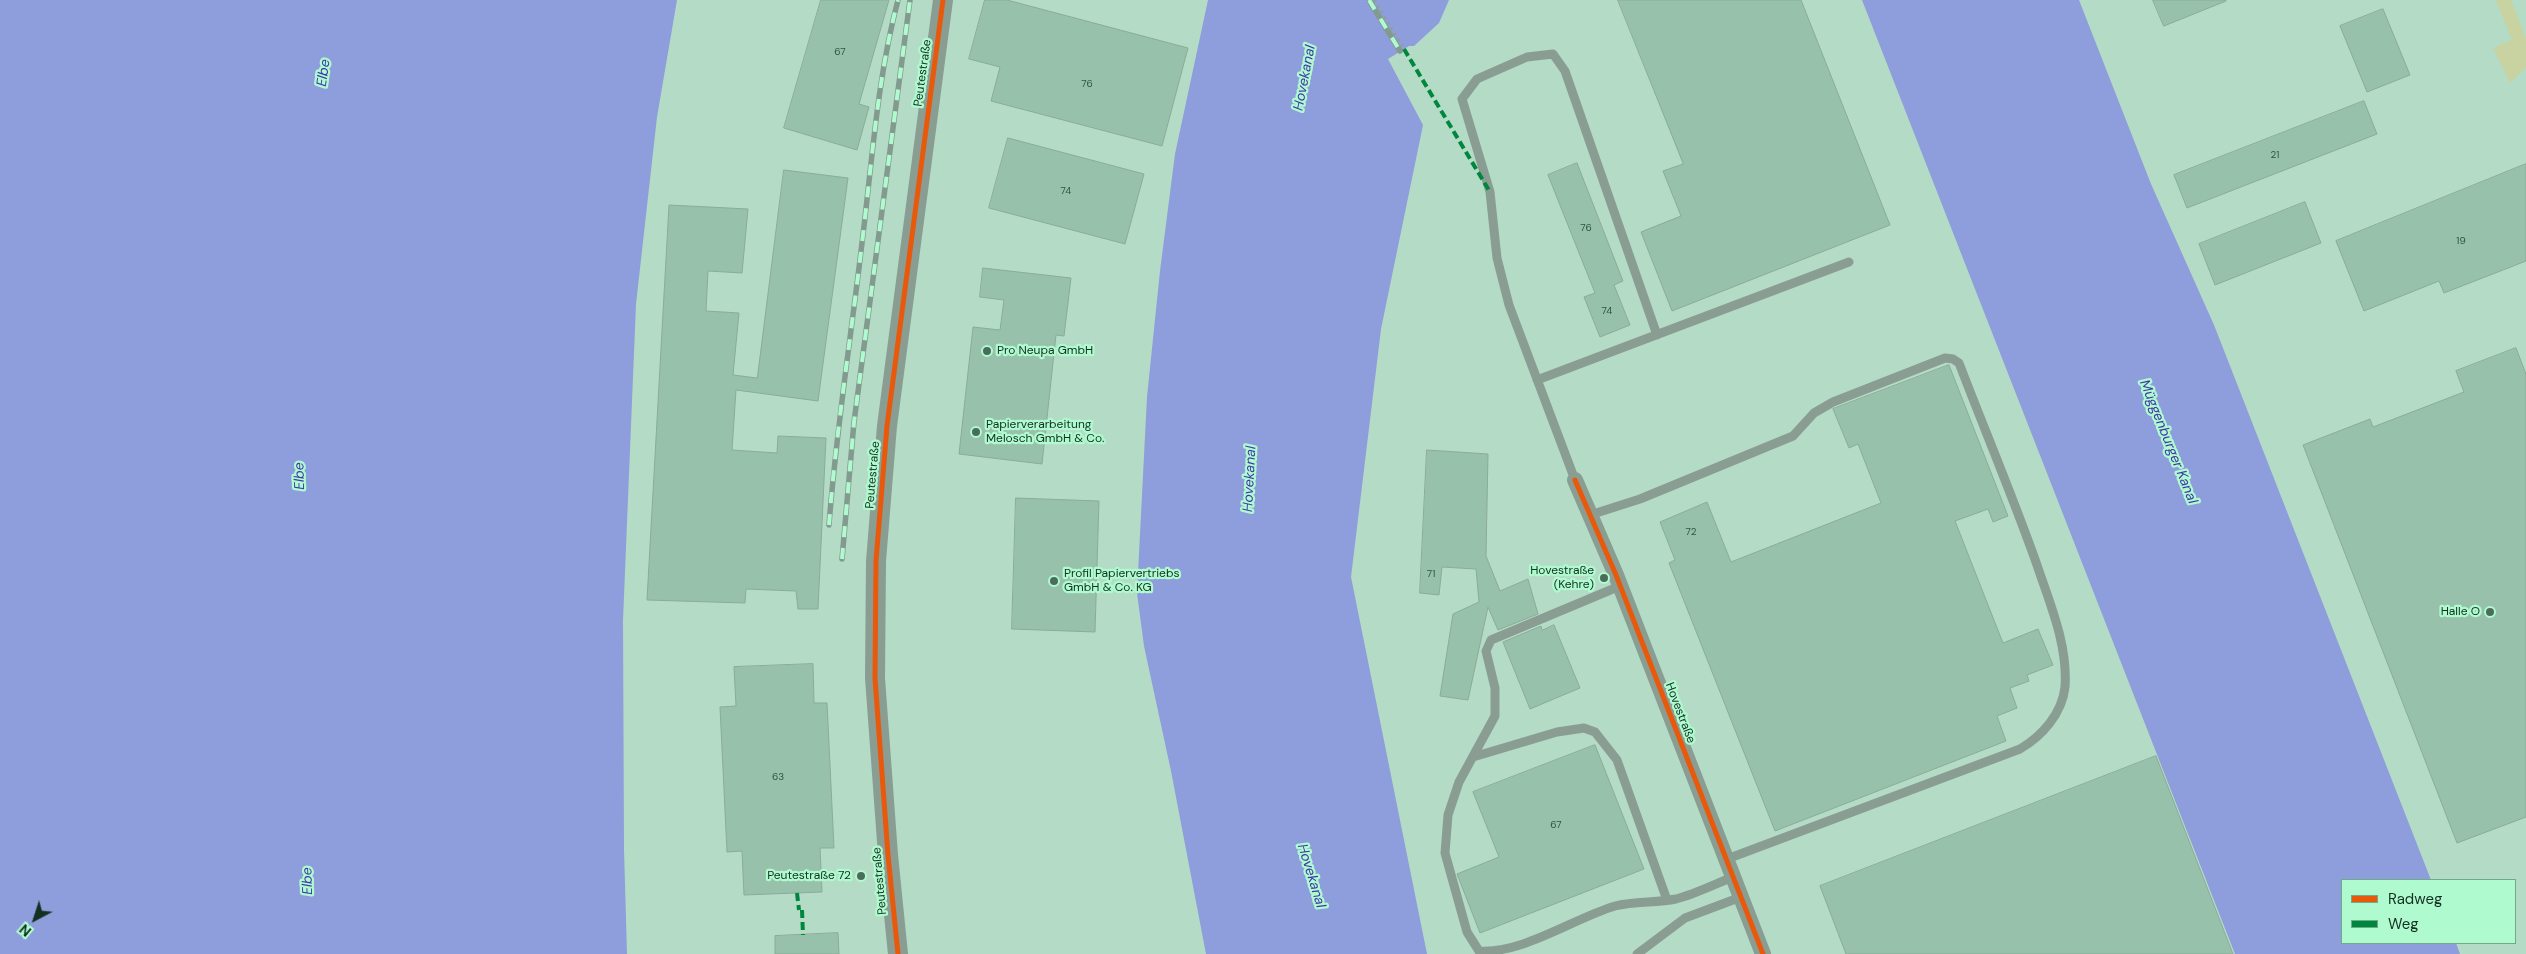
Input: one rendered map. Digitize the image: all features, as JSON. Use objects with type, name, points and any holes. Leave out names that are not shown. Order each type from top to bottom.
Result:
[{"type":"street","name":"Peutestraße","points":[[898,954],[888,855],[875,678],[876,560],[887,426],[943,0]]},
{"type":"street","name":"Hovestraße","points":[[1576,480],[1620,586],[1763,954]]},
{"type":"lane","points":[[1576,480],[1509,305],[1497,258],[1490,192],[1462,99],[1477,79],[1527,57],[1553,54],[1565,71],[1657,335]]},
{"type":"lane","points":[[1538,380],[1849,262]]},
{"type":"lane","points":[[1590,515],[1640,499],[1793,436],[1814,413],[1833,402],[1945,358],[1953,359],[1959,363],[2019,515],[2056,622],[2065,667],[2064,689],[2053,718],[2033,742],[2020,749],[1726,859]]},
{"type":"lane","points":[[1620,586],[1492,640],[1486,651],[1494,688],[1495,716],[1459,782],[1448,815],[1446,853],[1467,932],[1478,951],[1496,953],[1520,945],[1582,918],[1618,906],[1677,898],[1733,877]]},
{"type":"lane","points":[[1474,757],[1557,732],[1584,728],[1595,732],[1616,760],[1667,900]]},
{"type":"lane","points":[[1637,954],[1685,918],[1741,897]]},
{"type":"path","points":[[1374,0],[1404,49]]},
{"type":"green space","points":[[2496,0],[2511,0],[2526,38],[2526,67],[2510,83],[2493,48],[2512,40]]},
{"type":"water","name":"Elbe","points":[[0,0],[677,0],[657,117],[636,304],[623,620],[624,850],[627,954],[0,954]]},
{"type":"water","name":"Hovekanal","points":[[1208,0],[1449,0],[1439,23],[1414,46],[1409,46],[1388,59],[1423,125],[1381,329],[1351,577],[1427,954],[1206,954],[1171,771],[1144,646],[1137,593],[1147,397],[1160,271],[1175,154]]},
{"type":"water","name":"Müggenburger Kanal","points":[[1862,0],[2079,0],[2151,184],[2214,325],[2431,879],[2341,879],[2341,944],[2456,944],[2460,954],[2235,954]]},
{"type":"building","points":[[821,0],[889,0],[859,104],[869,107],[857,150],[784,128]]},
{"type":"building","points":[[985,0],[1007,0],[1188,48],[1162,146],[991,101],[1000,67],[969,59]]},
{"type":"building","points":[[1618,0],[1801,0],[1890,225],[1672,311],[1641,232],[1681,216],[1663,171],[1683,164]]},
{"type":"building","points":[[2153,0],[2226,0],[2226,1],[2164,26]]},
{"type":"building","points":[[2383,9],[2410,75],[2367,92],[2340,26]]},
{"type":"building","points":[[2364,101],[2377,134],[2187,208],[2174,175]]},
{"type":"building","points":[[1008,138],[1144,174],[1125,244],[989,208]]},
{"type":"building","points":[[1577,163],[1623,281],[1614,285],[1630,325],[1600,337],[1584,297],[1595,293],[1548,175]]},
{"type":"building","points":[[2526,164],[2526,261],[2444,293],[2439,281],[2364,311],[2336,241]]},
{"type":"building","points":[[784,170],[848,178],[818,401],[736,390],[732,450],[777,453],[778,436],[826,438],[818,609],[798,609],[796,591],[746,589],[745,603],[647,600],[669,205],[748,209],[742,273],[708,271],[706,311],[739,313],[733,375],[757,378]]},
{"type":"building","points":[[2305,202],[2321,243],[2215,285],[2199,244]]},
{"type":"building","points":[[983,268],[1071,278],[1064,336],[1056,335],[1042,464],[959,454],[973,327],[1000,330],[1004,300],[980,297]]},
{"type":"building","points":[[2516,348],[2526,374],[2526,817],[2457,843],[2303,445],[2370,419],[2373,427],[2464,392],[2456,371]]},
{"type":"building","points":[[1949,365],[2008,516],[1993,522],[1988,509],[1955,521],[2003,643],[2038,629],[2053,665],[2027,675],[2029,681],[2010,688],[2017,708],[1997,716],[2006,741],[1775,831],[1669,563],[1675,560],[1660,522],[1707,502],[1731,562],[1881,503],[1858,444],[1849,448],[1833,409]]},
{"type":"building","points":[[1427,450],[1488,454],[1486,556],[1500,591],[1528,579],[1538,614],[1498,630],[1488,607],[1468,700],[1440,696],[1453,614],[1479,602],[1476,569],[1442,567],[1439,595],[1420,593]]},
{"type":"building","points":[[1016,498],[1099,501],[1095,632],[1012,629]]},
{"type":"building","points":[[1554,625],[1580,688],[1530,709],[1503,642],[1541,626],[1542,630]]},
{"type":"building","points":[[813,664],[814,703],[827,703],[834,848],[820,848],[822,892],[744,895],[742,851],[727,852],[720,707],[736,706],[734,667]]},
{"type":"building","points":[[1595,745],[1644,869],[1480,933],[1457,874],[1499,857],[1473,792]]},
{"type":"building","points":[[2156,756],[2233,954],[1846,954],[1820,886]]},
{"type":"building","points":[[838,933],[839,954],[775,954],[775,936]]},
{"type":"railway","points":[[829,525],[876,121],[885,60],[898,0]]},
{"type":"railway","points":[[842,559],[854,422],[910,0]]},
{"type":"railway","points":[[1369,0],[1400,51]]},
{"type":"marked path","points":[[1404,49],[1490,192]]},
{"type":"marked path","points":[[797,893],[799,910]]},
{"type":"marked path","points":[[802,910],[803,935]]},
{"type":"cycle path","points":[[898,954],[888,855],[875,678],[876,561],[887,426],[943,0]]},
{"type":"cycle path","points":[[1575,480],[1616,575],[1763,954]]},
{"type":"place","name":"Pro Neupa GmbH","points":[[987,351]]},
{"type":"place","name":"Papierverarbeitung Melosch GmbH & Co.","points":[[976,432]]},
{"type":"place","name":"Hovestraße (Kehre)","points":[[1604,578]]},
{"type":"place","name":"Profil Papiervertriebs GmbH & Co. KG","points":[[1054,581]]},
{"type":"place","name":"Halle O","points":[[2490,612]]},
{"type":"place","name":"Peutestraße 72","points":[[861,876]]}]
